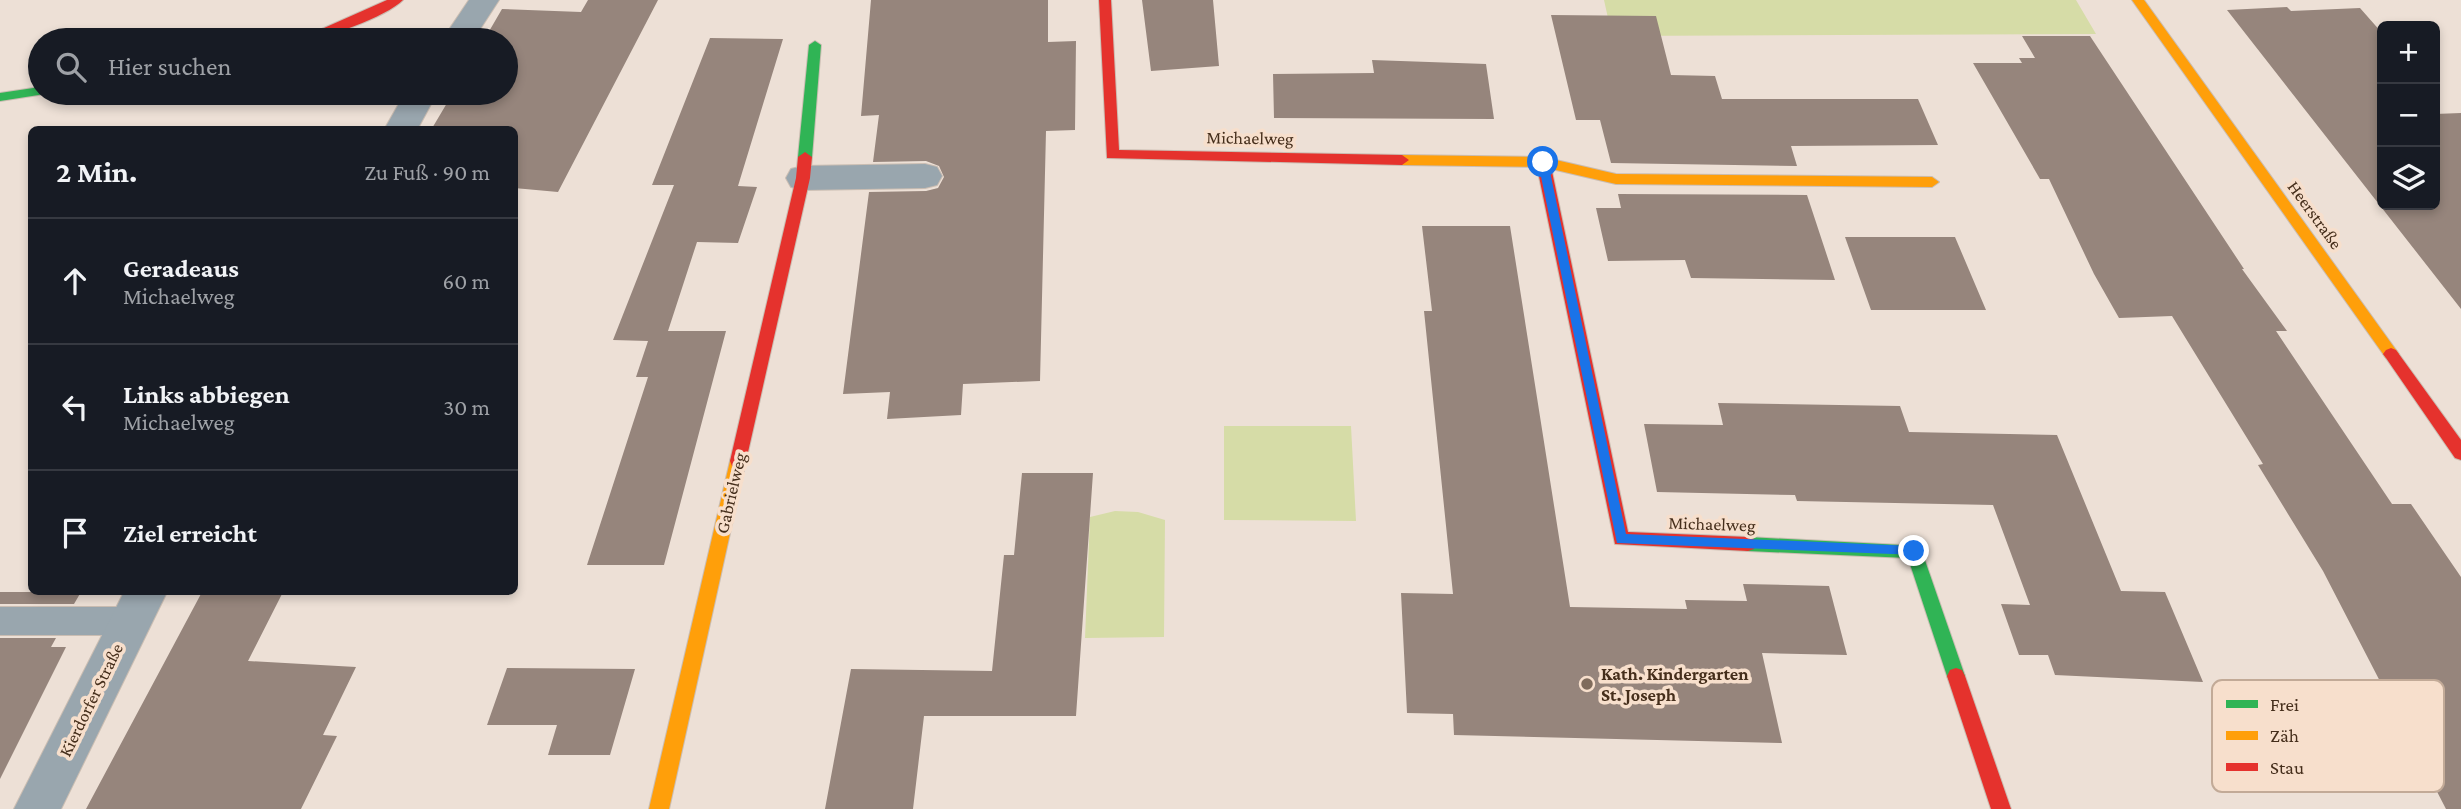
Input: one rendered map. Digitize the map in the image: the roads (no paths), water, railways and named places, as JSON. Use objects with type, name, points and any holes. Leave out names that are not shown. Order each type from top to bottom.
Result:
[{"type":"street","points":[[339,28],[397,0]]},
{"type":"street","points":[[465,28],[484,0]]},
{"type":"street","name":"Michaelweg","points":[[1105,0],[1112,155],[1543,162],[1616,179],[1932,182]]},
{"type":"street","name":"Heerstraße","points":[[2137,0],[2461,453]]},
{"type":"street","name":"Gabrielweg","points":[[659,809],[803,178],[815,45]]},
{"type":"street","points":[[0,97],[28,93]]},
{"type":"street","points":[[402,126],[414,105]]},
{"type":"street","name":"Michaelweg","points":[[1543,162],[1621,539],[1914,551],[2001,809]]},
{"type":"street","points":[[803,178],[925,176]]},
{"type":"street","name":"Kierdorfer Straße","points":[[37,809],[138,606]]},
{"type":"lane","points":[[0,621],[138,606]]},
{"type":"place","name":"Kath. Kindergarten St. Joseph","points":[[1587,684]]}]
